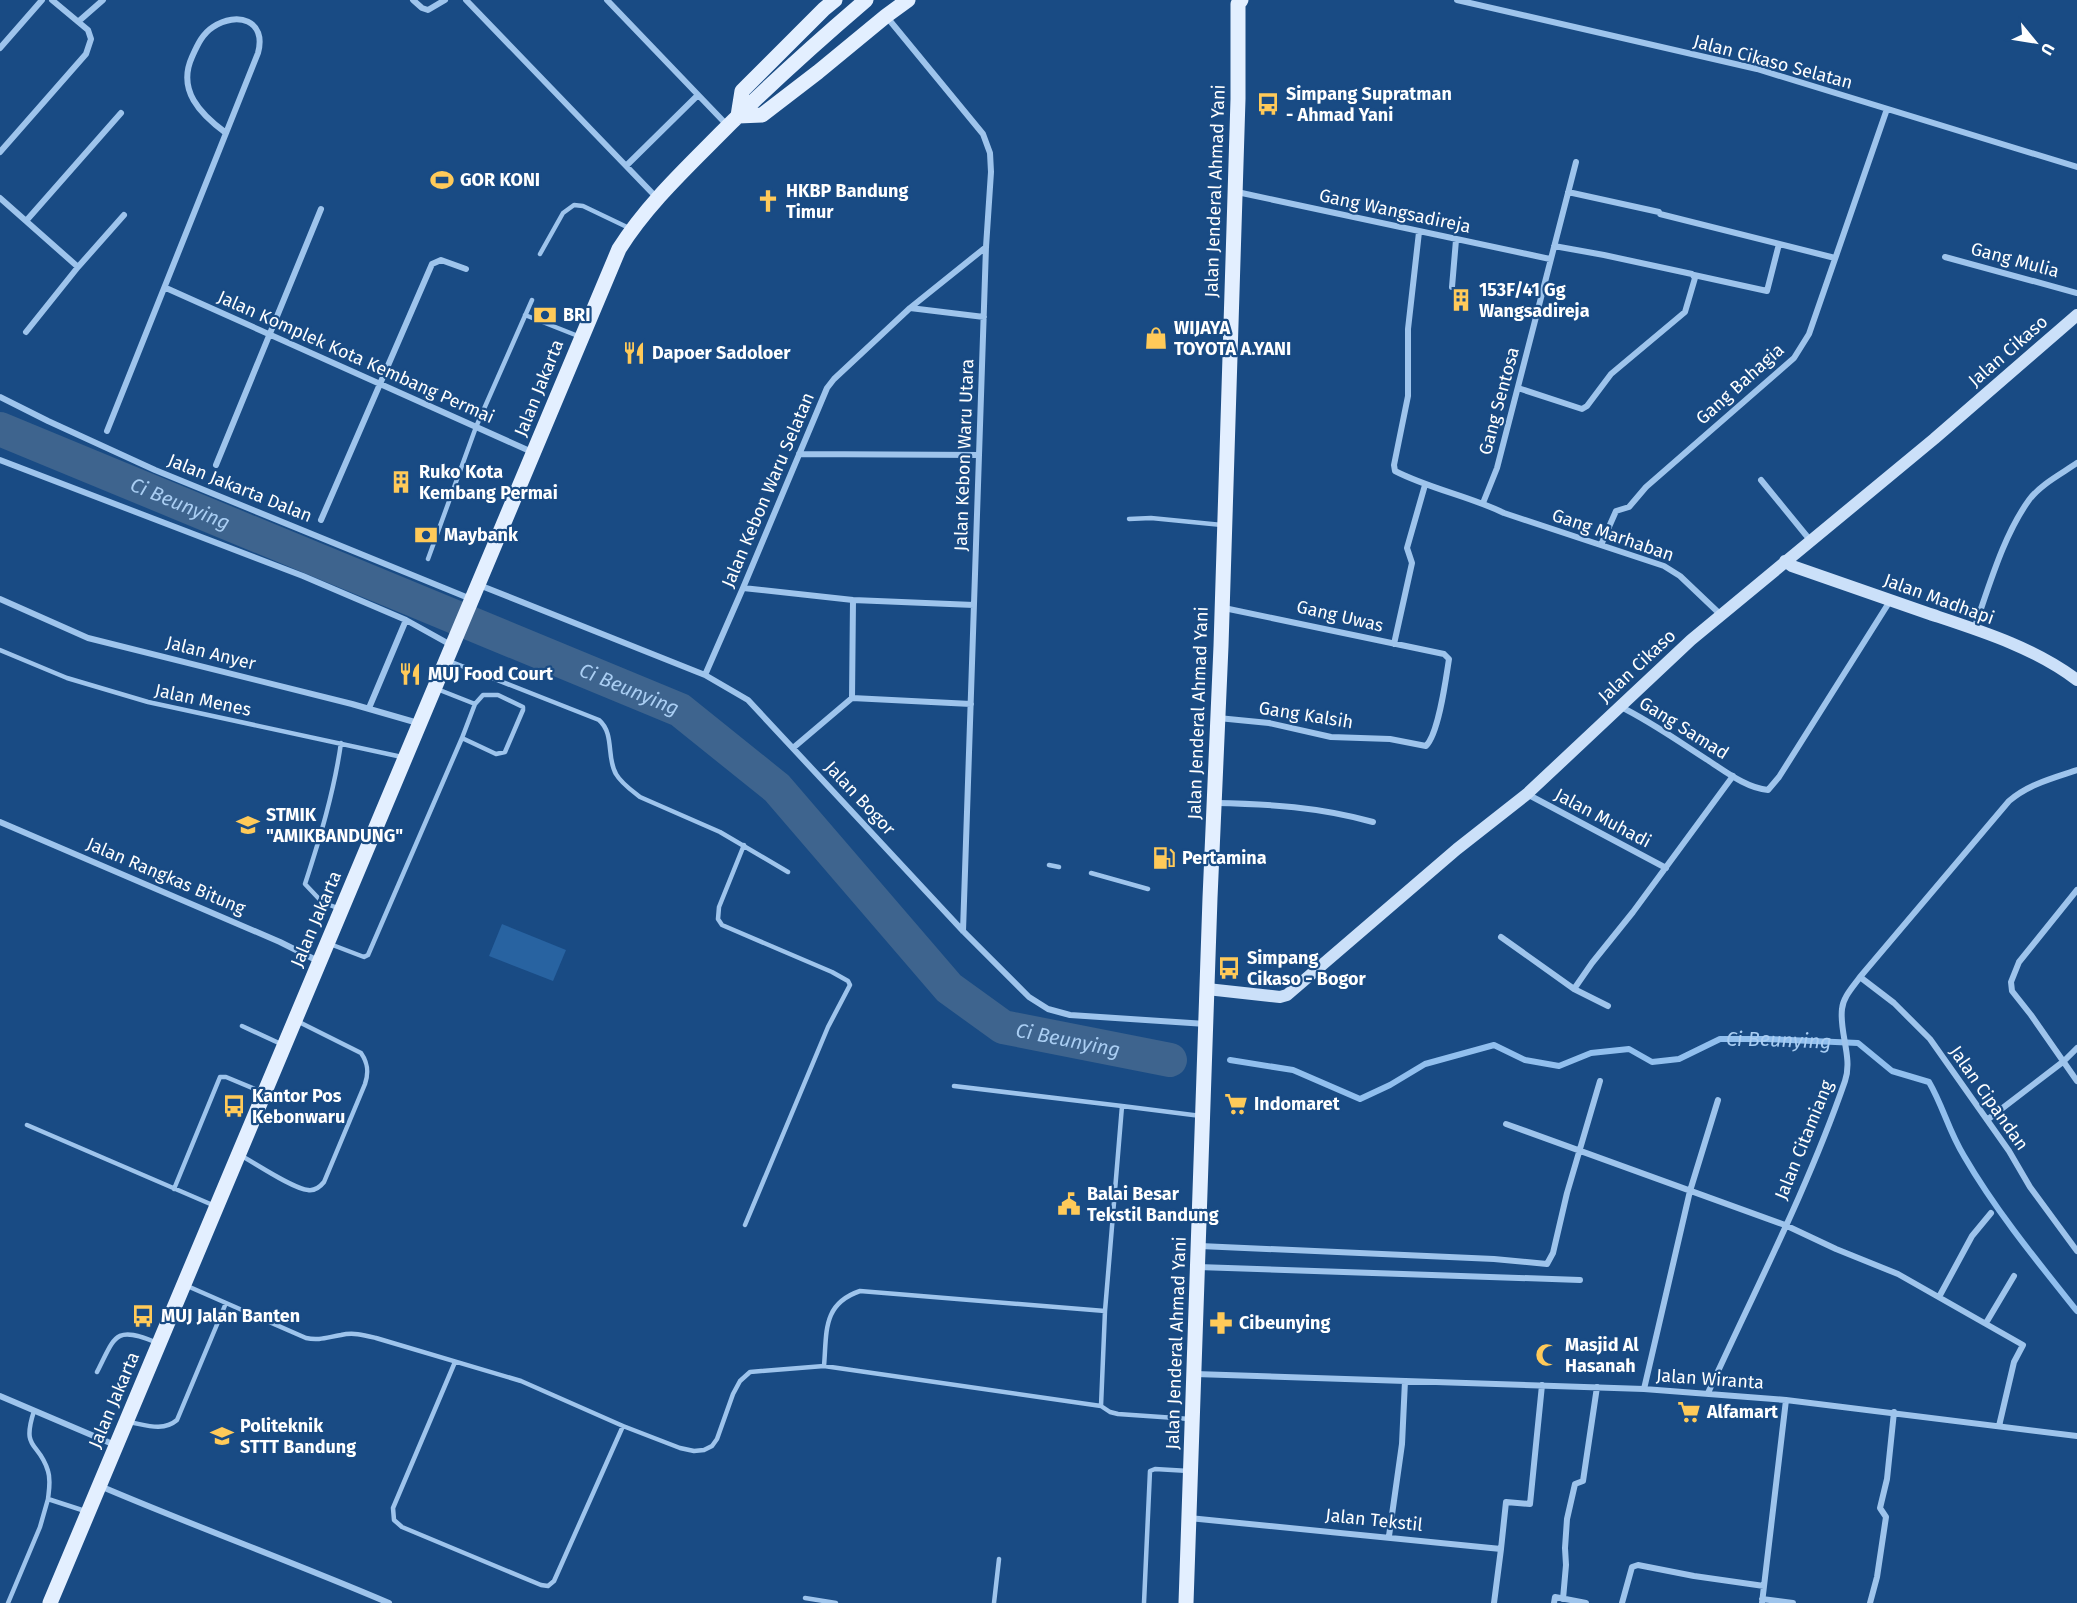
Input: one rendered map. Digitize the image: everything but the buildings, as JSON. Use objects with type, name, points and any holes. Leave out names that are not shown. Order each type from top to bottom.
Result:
[{"type":"main road","name":"Jalan Jakarta","points":[[733,121],[742,92],[793,39],[835,0]]},
{"type":"main road","name":"Jalan Jakarta","points":[[50,1603],[419,723],[535,453],[580,337],[619,249],[631,229],[657,198],[733,121],[866,0]]},
{"type":"main road","points":[[733,121],[762,115],[908,0]]},
{"type":"main road","name":"Jalan Jenderal Ahmad Yani","points":[[1186,1603],[1222,607],[1238,99],[1238,1]]},
{"type":"street","points":[[0,48],[42,0]]},
{"type":"street","points":[[0,152],[86,54],[91,39],[88,30],[52,0]]},
{"type":"street","points":[[80,21],[103,0]]},
{"type":"street","points":[[413,0],[428,10],[445,0]]},
{"type":"street","points":[[466,0],[657,198]]},
{"type":"street","points":[[607,0],[698,96],[733,121]]},
{"type":"street","name":"Jalan Cikaso Selatan","points":[[1457,0],[1757,69],[2077,167]]},
{"type":"street","name":"Jalan Kebon Waru Utara","points":[[886,16],[983,134],[990,153],[963,931]]},
{"type":"street","points":[[107,431],[166,288],[260,46],[260,38],[253,25],[248,20],[239,18],[212,27],[202,37],[188,66],[186,78],[189,91],[206,118],[226,132]]},
{"type":"street","points":[[627,165],[698,96]]},
{"type":"street","name":"Gang Bahagia","points":[[1601,545],[1616,511],[1629,507],[1646,487],[1794,358],[1809,334],[1887,109]]},
{"type":"street","points":[[26,221],[121,113]]},
{"type":"street","name":"Gang Sentosa","points":[[1483,503],[1494,475],[1518,388],[1576,162]]},
{"type":"street","name":"Gang Wangsadireja","points":[[1234,192],[1551,259]]},
{"type":"street","points":[[1568,192],[1659,212],[1835,258]]},
{"type":"street","points":[[0,198],[78,267]]},
{"type":"street","points":[[216,465],[321,209]]},
{"type":"street","points":[[26,332],[78,267],[124,215]]},
{"type":"street","points":[[1419,232],[1408,329],[1408,396],[1394,465],[1395,471],[1412,480],[1483,503]]},
{"type":"street","points":[[1452,287],[1456,240]]},
{"type":"street","points":[[1554,246],[1645,263],[1767,291],[1779,244]]},
{"type":"street","name":"Jalan Kebon Waru Selatan","points":[[705,675],[744,588],[827,388],[910,308],[986,247]]},
{"type":"street","name":"Gang Mulia","points":[[1945,257],[2077,293]]},
{"type":"street","points":[[321,520],[432,264],[441,260],[466,269]]},
{"type":"street","points":[[1518,388],[1577,409],[1587,406],[1611,374],[1685,312],[1691,298],[1694,275]]},
{"type":"street","name":"Jalan Komplek Kota Kembang Permai","points":[[166,288],[535,453]]},
{"type":"street","points":[[910,308],[984,317]]},
{"type":"street","name":"Jalan Cikaso","points":[[1207,989],[1280,997],[1287,995],[1448,856],[1527,794],[1619,706],[1721,615],[1934,439],[2077,315]]},
{"type":"street","name":"Jalan Jakarta Dalan","points":[[0,397],[155,470],[474,596]]},
{"type":"street","points":[[799,454],[979,455]]},
{"type":"street","points":[[0,460],[303,576],[406,620],[451,649]]},
{"type":"street","points":[[1974,629],[2010,533],[2030,499],[2045,484],[2077,463]]},
{"type":"street","points":[[1761,480],[1810,540]]},
{"type":"street","points":[[1394,644],[1412,563],[1407,548],[1425,484]]},
{"type":"street","name":"Gang Marhaban","points":[[1483,503],[1504,513],[1664,566],[1680,576],[1721,615]]},
{"type":"street","name":"Jalan Madhapi","points":[[1785,561],[1792,566],[1974,629],[2044,659],[2077,680]]},
{"type":"street","points":[[744,588],[853,600],[974,605]]},
{"type":"street","name":"Jalan Bogor","points":[[474,596],[705,675],[748,700],[963,931],[1029,997],[1048,1009],[1070,1015],[1206,1024]]},
{"type":"street","name":"Jalan Anyer","points":[[0,599],[88,638],[369,708],[419,723]]},
{"type":"street","points":[[852,698],[853,600]]},
{"type":"street","name":"Gang Samad","points":[[1619,706],[1640,716],[1733,776],[1760,790],[1768,790],[1779,777],[1891,600]]},
{"type":"street","name":"Gang Uwas","points":[[1222,607],[1444,654],[1449,659],[1436,726],[1426,746]]},
{"type":"street","points":[[369,708],[406,620]]},
{"type":"street","points":[[793,748],[852,698],[971,704]]},
{"type":"street","name":"Gang Kalsih","points":[[1218,718],[1269,723],[1331,737],[1390,739],[1426,746]]},
{"type":"street","name":"Jalan Citamiang","points":[[1708,1393],[1785,1225],[1846,1077],[1842,1009],[1844,1002],[1860,978],[2010,801],[2022,790],[2077,770]]},
{"type":"street","points":[[1575,989],[1592,963],[1666,868],[1733,776]]},
{"type":"street","name":"Jalan Muhadi","points":[[1527,794],[1666,868]]},
{"type":"street","points":[[1214,803],[1266,804],[1320,809],[1373,822]]},
{"type":"street","name":"Jalan Rangkas Bitung","points":[[0,822],[280,942],[319,961]]},
{"type":"street","points":[[2077,890],[2019,962],[2012,974],[2012,991],[2077,1081]]},
{"type":"street","points":[[1501,937],[1575,989],[1608,1006]]},
{"type":"street","name":"Jalan Cipandan","points":[[1860,978],[1894,1003],[1930,1039],[2009,1151],[2030,1187],[2077,1251]]},
{"type":"street","points":[[1987,1120],[2064,1061],[2077,1048]]},
{"type":"street","points":[[1198,1246],[1494,1259],[1547,1264],[1553,1253],[1600,1081]]},
{"type":"street","points":[[1644,1389],[1690,1191],[1718,1100]]},
{"type":"street","points":[[1506,1124],[1785,1225],[1836,1250],[1898,1274],[2023,1345],[2014,1362],[1999,1426]]},
{"type":"street","points":[[1939,1297],[1972,1236],[1990,1213]]},
{"type":"street","points":[[1198,1267],[1580,1280]]},
{"type":"street","points":[[1986,1323],[2014,1276]]},
{"type":"street","name":"Jalan Wiranta","points":[[1195,1374],[1597,1387],[1708,1393],[1894,1412],[2077,1436]]},
{"type":"street","points":[[1389,1536],[1402,1444],[1405,1381]]},
{"type":"street","points":[[1494,1603],[1506,1502],[1530,1504],[1542,1385]]},
{"type":"street","points":[[1563,1599],[1568,1519],[1575,1484],[1583,1481],[1597,1387]]},
{"type":"street","points":[[0,1396],[116,1446]]},
{"type":"street","points":[[1786,1400],[1762,1601],[1793,1603]]},
{"type":"street","points":[[1870,1603],[1877,1577],[1886,1517],[1880,1508],[1887,1479],[1894,1412]]},
{"type":"street","points":[[99,1486],[211,1533],[260,1549],[389,1603]]},
{"type":"street","name":"Jalan Tekstil","points":[[1189,1518],[1389,1536],[1501,1549]]},
{"type":"street","points":[[1622,1603],[1632,1566],[1638,1565],[1764,1586]]},
{"type":"street","points":[[1554,1603],[1555,1597],[1586,1603]]},
{"type":"lane","points":[[540,254],[563,213],[574,205],[584,206],[631,229]]},
{"type":"lane","points":[[428,559],[476,427],[532,300]]},
{"type":"lane","points":[[525,315],[580,337]]},
{"type":"lane","points":[[1129,519],[1224,525]]},
{"type":"lane","points":[[451,649],[599,720],[606,728],[616,773],[628,788],[640,797],[744,844],[788,872]]},
{"type":"lane","name":"Jalan Menes","points":[[0,650],[67,678],[148,702],[405,757]]},
{"type":"lane","points":[[434,688],[475,704]]},
{"type":"lane","points":[[327,943],[355,955],[364,957],[368,955],[475,704],[483,695],[498,695],[523,707],[505,752],[496,754],[462,738]]},
{"type":"lane","points":[[341,744],[324,824],[305,884],[322,902],[341,909]]},
{"type":"lane","points":[[744,844],[719,907],[718,919],[722,925],[832,972],[845,979],[850,985],[828,1027],[745,1225]]},
{"type":"lane","points":[[1048,865],[1059,867]]},
{"type":"lane","points":[[1091,873],[1148,889]]},
{"type":"lane","points":[[238,1153],[305,1190],[316,1188],[324,1182],[368,1075],[365,1059],[361,1053],[295,1019]]},
{"type":"lane","points":[[242,1026],[284,1046]]},
{"type":"lane","points":[[174,1189],[220,1077],[226,1077],[264,1092]]},
{"type":"lane","points":[[954,1086],[1203,1116]]},
{"type":"lane","points":[[1101,1406],[1122,1106]]},
{"type":"lane","points":[[27,1125],[216,1207]]},
{"type":"lane","points":[[184,1284],[306,1338],[316,1340],[342,1334],[359,1334],[521,1381],[623,1426],[680,1448],[704,1450],[712,1446],[717,1439],[733,1394],[740,1381],[750,1372],[824,1366],[1101,1406],[1118,1414],[1193,1419]]},
{"type":"lane","points":[[824,1366],[828,1320],[832,1310],[848,1295],[860,1291],[1106,1311]]},
{"type":"lane","points":[[126,1422],[161,1428],[170,1426],[177,1420],[225,1302]]},
{"type":"lane","points":[[97,1372],[112,1342],[121,1335],[130,1333],[158,1343]]},
{"type":"lane","points":[[455,1362],[393,1508],[394,1520],[402,1527],[540,1585],[548,1586],[554,1581],[623,1426]]},
{"type":"lane","points":[[8,1603],[40,1527],[48,1499],[50,1482],[48,1469],[29,1437],[28,1428],[34,1411]]},
{"type":"lane","points":[[1144,1603],[1150,1471],[1155,1469],[1192,1471]]},
{"type":"lane","points":[[48,1499],[88,1512]]},
{"type":"lane","points":[[994,1603],[999,1559]]},
{"type":"lane","points":[[805,1598],[836,1603]]},
{"type":"shaded area","points":[[502,924],[566,950],[553,981],[489,956]]},
{"type":"waterway","name":"Ci Beunying","points":[[0,429],[680,710],[777,788],[949,988],[1003,1027],[1170,1060]]},
{"type":"waterway","name":"Ci Beunying","points":[[1230,1060],[1293,1070],[1360,1099],[1390,1085],[1425,1064],[1494,1045],[1525,1060],[1559,1066],[1591,1053],[1629,1049],[1652,1062],[1679,1059],[1720,1039],[1858,1043],[1892,1071],[1929,1082],[1959,1147],[1976,1176],[2017,1235],[2077,1311]]},
{"type":"place","name":"Simpang Supratman - Ahmad Yani","points":[[1268,104]]},
{"type":"place","name":"GOR KONI","points":[[442,180]]},
{"type":"place","name":"HKBP Bandung Timur","points":[[768,201]]},
{"type":"place","name":"153F/41 Gg Wangsadireja","points":[[1461,300]]},
{"type":"place","name":"BRI","points":[[545,315]]},
{"type":"place","name":"WIJAYA TOYOTA A.YANI","points":[[1156,338]]},
{"type":"place","name":"Dapoer Sadoloer","points":[[634,353]]},
{"type":"place","name":"Ruko Kota Kembang Permai","points":[[401,482]]},
{"type":"place","name":"Maybank","points":[[426,535]]},
{"type":"place","name":"MUJ Food Court","points":[[410,674]]},
{"type":"place","name":"STMIK \"AMIKBANDUNG\"","points":[[248,825]]},
{"type":"place","name":"Pertamina","points":[[1164,858]]},
{"type":"place","name":"Simpang Cikaso - Bogor","points":[[1229,968]]},
{"type":"place","name":"Indomaret","points":[[1236,1104]]},
{"type":"place","name":"Kantor Pos Kebonwaru","points":[[234,1106]]},
{"type":"place","name":"Balai Besar Tekstil Bandung","points":[[1069,1204]]},
{"type":"place","name":"MUJ Jalan Banten","points":[[143,1316]]},
{"type":"place","name":"Cibeunying","points":[[1221,1323]]},
{"type":"place","name":"Masjid Al Hasanah","points":[[1547,1355]]},
{"type":"place","name":"Alfamart","points":[[1689,1412]]},
{"type":"place","name":"Politeknik STTT Bandung","points":[[222,1436]]}]
